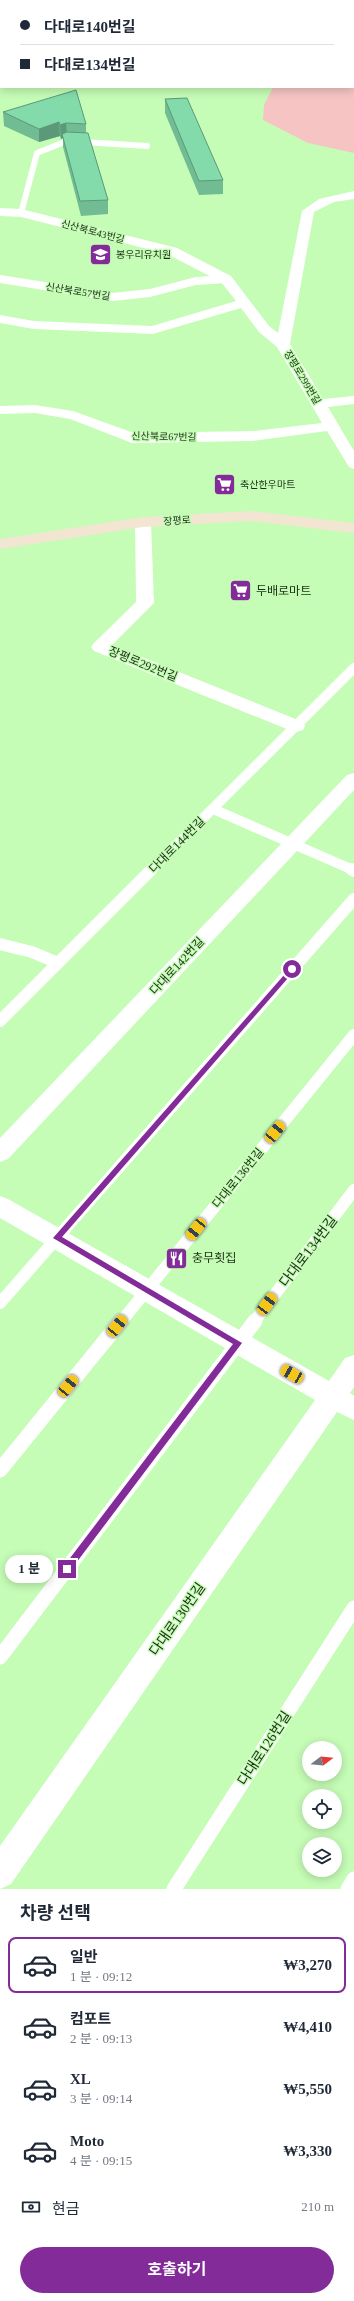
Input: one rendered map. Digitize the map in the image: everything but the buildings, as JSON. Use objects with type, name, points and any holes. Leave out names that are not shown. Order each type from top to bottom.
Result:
[{"type":"main road","name":"장평로","points":[[0,544],[143,522],[252,516],[354,528]]},
{"type":"street","points":[[283,344],[308,211],[318,203],[332,198],[354,195]]},
{"type":"street","name":"신산북로43번길","points":[[0,212],[21,213],[172,251],[226,279]]},
{"type":"street","name":"장평로299번길","points":[[226,279],[264,329],[283,344],[354,464]]},
{"type":"street","points":[[0,320],[34,325],[153,330],[244,303]]},
{"type":"street","points":[[319,404],[354,400]]},
{"type":"street","name":"신산북로67번길","points":[[0,410],[35,409],[73,415],[132,438],[253,436],[332,426]]},
{"type":"street","name":"장평로292번길","points":[[143,522],[145,603],[100,647],[296,726]]},
{"type":"street","name":"다대로142번길","points":[[0,1153],[354,779]]},
{"type":"street","points":[[0,1206],[343,1403]]},
{"type":"street","name":"다대로130번길","points":[[0,1873],[343,1403],[354,1366]]},
{"type":"lane","points":[[21,213],[37,153],[67,141],[147,146]]},
{"type":"lane","name":"신산북로57번길","points":[[0,279],[113,297],[150,294],[196,281],[226,279]]},
{"type":"lane","name":"다대로144번길","points":[[0,1020],[354,668]]},
{"type":"lane","points":[[213,808],[354,871]]},
{"type":"lane","points":[[0,1303],[354,899]]},
{"type":"lane","points":[[0,944],[32,952],[58,963]]},
{"type":"lane","name":"다대로136번길","points":[[0,1470],[354,1035]]},
{"type":"lane","name":"다대로134번길","points":[[0,1656],[354,1190]]},
{"type":"lane","name":"다대로126번길","points":[[174,1889],[354,1608]]},
{"type":"lane","points":[[348,1889],[354,1879]]},
{"type":"shaded area","points":[[272,88],[354,88],[354,153],[308,143],[263,120],[264,105]]},
{"type":"place","name":"봉우리유치원","points":[[101,254]]},
{"type":"place","name":"축산한우마트","points":[[224,484]]},
{"type":"place","name":"두배로마트","points":[[240,591]]},
{"type":"place","name":"충무횟집","points":[[177,1258]]},
{"type":"route","points":[[67,1569],[238,1343],[57,1238],[292,969]]}]
